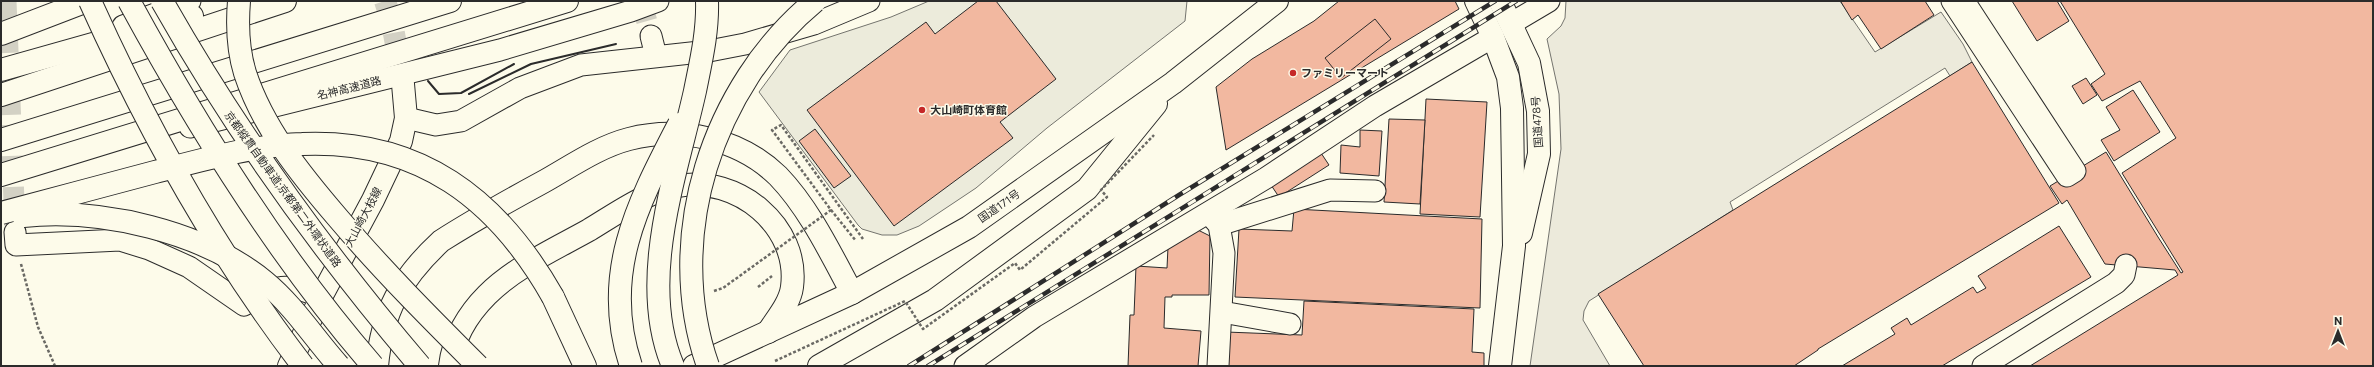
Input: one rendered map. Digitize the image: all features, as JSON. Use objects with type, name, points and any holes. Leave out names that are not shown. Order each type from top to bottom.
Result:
[{"type":"main road","points":[[1,34],[87,1]]},
{"type":"main road","points":[[90,1],[138,102],[204,221],[235,271],[303,366]]},
{"type":"main road","points":[[129,1],[196,118],[248,198],[303,277],[373,366]]},
{"type":"main road","name":"京都縦貫自動車道;京都第二外環状道路","points":[[162,1],[226,110],[324,248],[420,366]]},
{"type":"main road","points":[[239,1],[237,23],[245,72],[255,99],[287,155],[315,192],[359,243],[478,366]]},
{"type":"main road","points":[[1,70],[246,1]]},
{"type":"main road","points":[[1,95],[285,1]]},
{"type":"main road","points":[[1,140],[450,1]]},
{"type":"main road","name":"名神高速道路","points":[[1,176],[567,1]]},
{"type":"main road","points":[[673,366],[662,328],[659,297],[659,264],[664,229],[705,45],[707,1]]},
{"type":"main road","points":[[708,366],[695,319],[691,287],[695,225],[700,192],[708,159],[735,97],[753,67],[777,37],[815,1]]},
{"type":"main road","name":"国道171号","points":[[694,366],[852,293],[969,227],[1173,83],[1277,1]]},
{"type":"main road","name":"国道478号","points":[[1476,1],[1493,37],[1508,78],[1512,108],[1514,246],[1500,366]]},
{"type":"main road","name":"国道478号","points":[[1500,1],[1512,23],[1529,63],[1538,111],[1539,154],[1527,214],[1521,233],[1514,246]]},
{"type":"main road","points":[[631,366],[625,342],[621,293],[621,272],[627,240],[642,197],[682,119],[699,73]]},
{"type":"main road","points":[[819,366],[935,300],[1087,189],[1173,83]]},
{"type":"main road","name":"大山崎大枝線","points":[[289,366],[321,296],[392,163],[401,141],[406,118],[403,84]]},
{"type":"main road","points":[[377,366],[379,345],[390,309],[403,282],[420,261],[441,241],[598,152],[628,139],[660,133],[695,135],[730,144],[755,158],[778,176],[802,207],[852,293]]},
{"type":"main road","points":[[1,213],[192,162],[267,147],[328,143],[387,153],[416,163],[448,180],[465,191],[504,226],[538,271],[566,323],[586,366]]},
{"type":"main road","points":[[450,366],[458,337],[465,323],[488,294],[507,278],[657,192],[679,186],[701,184],[741,197],[760,209],[777,225],[789,246],[793,267],[792,288],[785,307],[768,332]]},
{"type":"main road","points":[[11,232],[57,215],[109,219],[161,230],[202,245],[239,264],[265,282],[294,310],[339,366]]},
{"type":"main road","points":[[324,248],[436,366]]},
{"type":"street","points":[[22,64],[190,1]]},
{"type":"street","name":"名神高速道路","points":[[37,164],[500,50],[631,11],[658,1]]},
{"type":"street","points":[[406,118],[436,124],[462,121],[520,88],[581,65],[709,51],[745,44],[814,24],[869,1]]},
{"type":"street","points":[[1512,23],[1549,1]]},
{"type":"street","points":[[1952,1],[2067,176],[2075,171],[1964,1]]},
{"type":"street","points":[[651,36],[656,56]]},
{"type":"street","points":[[965,366],[1034,317],[1214,218],[1266,178],[1375,106],[1493,37]]},
{"type":"street","points":[[1214,218],[1330,190],[1375,191]]},
{"type":"street","points":[[1214,218],[1224,253],[1218,366]]},
{"type":"street","points":[[11,232],[120,240],[149,248],[189,267],[244,305],[274,288],[295,286],[321,296]]},
{"type":"street","points":[[1983,366],[2116,283],[2124,275],[2126,265]]},
{"type":"street","points":[[1222,312],[1290,324]]},
{"type":"path","points":[[856,241],[831,210],[772,130],[781,125],[864,239]]},
{"type":"path","points":[[775,361],[905,301],[923,329],[1015,263],[1020,270],[1107,197],[1102,190],[1154,135]]},
{"type":"path","points":[[708,293],[723,288],[831,210]]},
{"type":"path","points":[[11,232],[38,327],[55,366]]},
{"type":"shaded area","name":"大山崎町体育館","points":[[929,1],[1187,1],[1185,21],[1047,128],[976,188],[919,226],[897,235],[882,235],[862,229],[858,225],[759,92],[790,50],[891,17]]},
{"type":"shaded area","points":[[1566,1],[1840,1],[1875,52],[1941,12],[1963,44],[1972,62],[1950,76],[1945,68],[1730,202],[1733,210],[1589,301],[1584,311],[1583,320],[1610,366],[1530,366],[1561,149],[1559,94],[1547,39],[1561,26],[1565,18]]},
{"type":"building","points":[[978,1],[996,1],[1056,79],[1000,122],[1013,138],[894,226],[807,110],[926,22],[935,34]]},
{"type":"building","name":"ファミリーマート","points":[[1339,1],[1455,1],[1459,9],[1226,150],[1216,87],[1252,59],[1314,21]]},
{"type":"building","points":[[1925,1],[1934,15],[1881,49],[1858,15],[1852,20],[1841,2]]},
{"type":"building","points":[[2012,1],[2057,1],[2069,21],[2037,41]]},
{"type":"building","points":[[2060,1],[2373,1],[2373,366],[2030,366],[2178,275],[2175,270],[2105,264],[2067,200],[2062,204],[2050,186],[2106,152],[2181,273],[2183,272],[2122,173],[2176,138],[2140,81],[2102,101],[2091,84],[2105,74]]},
{"type":"building","points":[[1375,19],[1391,39],[1341,78],[1325,58]]},
{"type":"building","points":[[1972,62],[2059,203],[1818,349],[1794,366],[1644,366],[1598,294]]},
{"type":"building","points":[[2086,78],[2097,95],[2083,104],[2072,86]]},
{"type":"building","points":[[2133,90],[2160,132],[2114,161],[2101,140],[2120,130],[2106,107]]},
{"type":"building","points":[[1426,99],[1487,102],[1480,217],[1420,214]]},
{"type":"building","points":[[1389,119],[1425,120],[1420,204],[1384,202]]},
{"type":"building","points":[[815,129],[851,176],[834,188],[799,141]]},
{"type":"building","points":[[1360,130],[1382,131],[1379,176],[1340,173],[1341,145],[1360,147]]},
{"type":"building","points":[[1321,153],[1329,165],[1279,197],[1271,185]]},
{"type":"building","points":[[1294,209],[1482,219],[1480,308],[1235,297],[1239,229],[1292,231]]},
{"type":"building","points":[[2059,226],[2091,277],[1942,366],[1842,366],[1895,334],[1891,328],[1907,318],[1911,325],[1973,287],[1977,293],[1986,288],[1978,276]]},
{"type":"building","points":[[1196,229],[1210,236],[1209,295],[1172,295],[1172,297],[1165,297],[1164,328],[1201,331],[1198,366],[1128,366],[1130,315],[1134,315],[1136,266],[1167,268],[1168,247]]},
{"type":"building","points":[[1304,301],[1474,309],[1472,352],[1484,353],[1484,366],[1224,366],[1226,332],[1302,335]]},
{"type":"tunnel","points":[[6,1],[15,226]]},
{"type":"tunnel","points":[[385,1],[392,23],[401,71]]},
{"type":"tunnel","points":[[641,1],[651,36]]},
{"type":"railway","points":[[909,366],[1179,195],[1495,1]]},
{"type":"railway","points":[[928,366],[1516,1]]},
{"type":"wall","points":[[469,94],[531,64],[616,44]]},
{"type":"wall","points":[[428,81],[439,94],[461,93],[514,64]]},
{"type":"place","name":"ファミリーマート","points":[[1293,73]]},
{"type":"place","name":"大山崎町体育館","points":[[922,110]]}]
